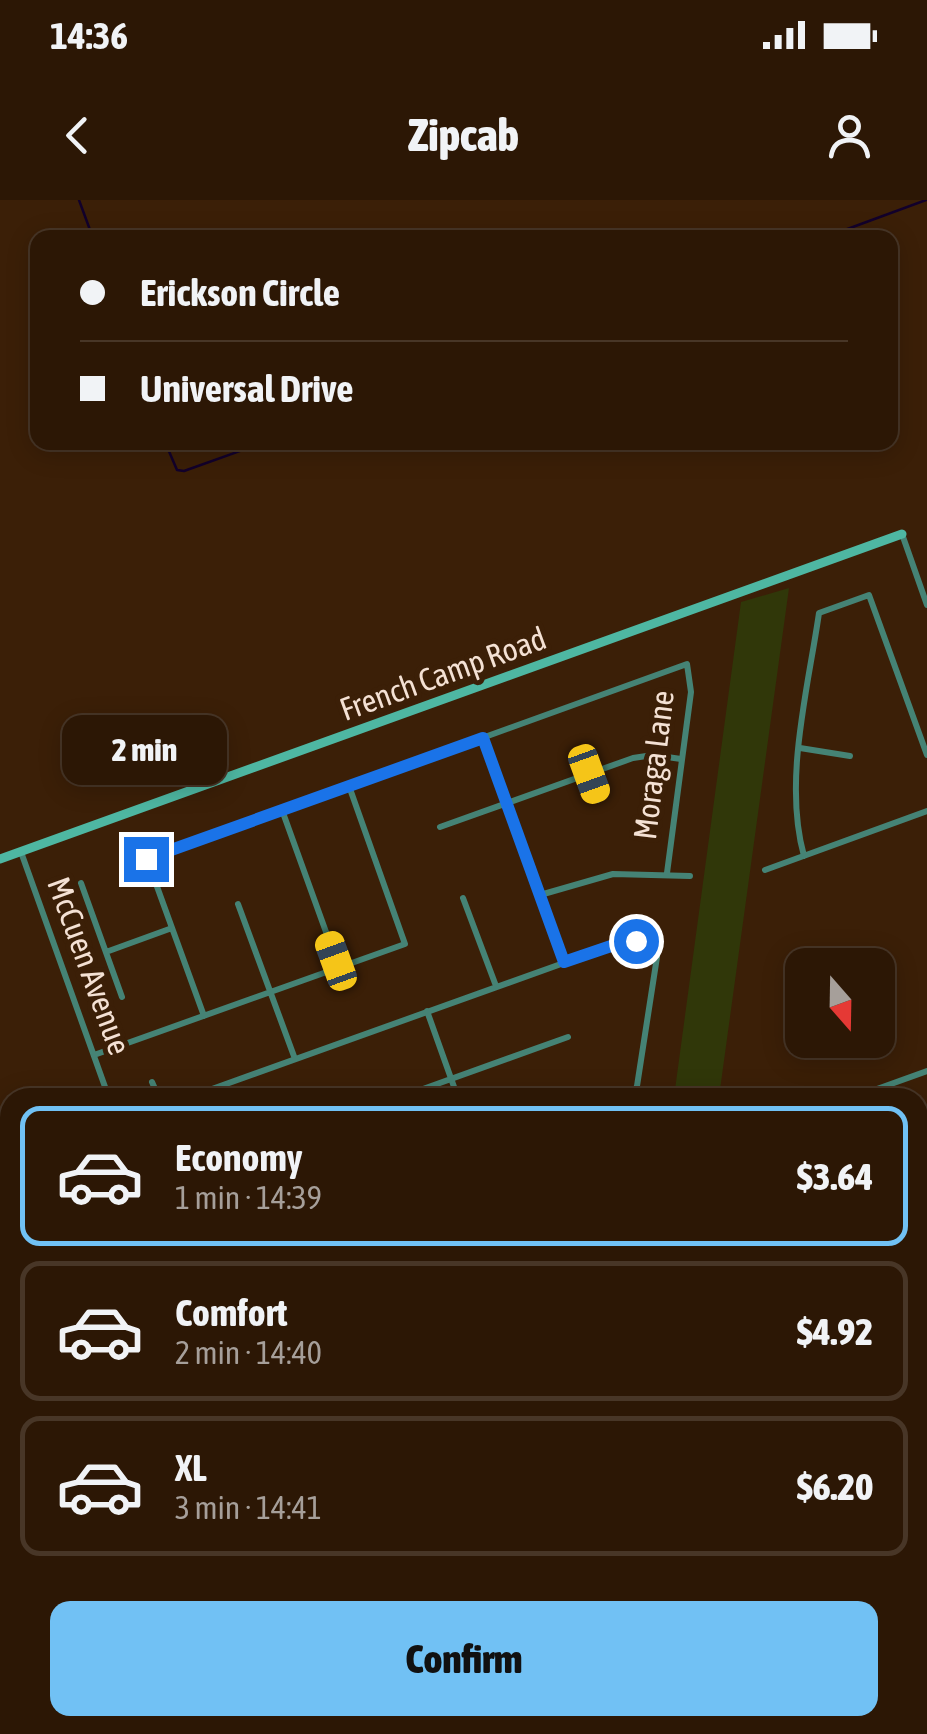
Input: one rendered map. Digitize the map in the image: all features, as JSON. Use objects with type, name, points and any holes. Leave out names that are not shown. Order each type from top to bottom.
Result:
[{"type":"street","points":[[902,534],[927,604]]},
{"type":"street","name":"French Camp Road","points":[[0,860],[902,534]]},
{"type":"street","points":[[804,856],[795,806],[819,614],[869,595],[927,755]]},
{"type":"street","name":"Moraga Lane","points":[[483,738],[686,664],[691,692],[667,873]]},
{"type":"street","points":[[920,727],[927,718]]},
{"type":"street","points":[[204,1016],[146,859],[483,738],[564,962]]},
{"type":"street","points":[[800,748],[850,756]]},
{"type":"street","points":[[440,827],[643,756],[681,759]]},
{"type":"street","points":[[589,774],[598,800]]},
{"type":"street","points":[[94,1056],[405,944],[349,786]]},
{"type":"street","points":[[282,810],[339,968]]},
{"type":"street","points":[[764,870],[927,811]]},
{"type":"street","name":"McCuen Avenue","points":[[21,852],[105,1088]]},
{"type":"street","points":[[540,895],[595,877],[667,873],[690,876]]},
{"type":"street","points":[[81,883],[122,997]]},
{"type":"street","points":[[463,898],[496,986]]},
{"type":"street","points":[[238,904],[294,1059]]},
{"type":"street","points":[[106,952],[172,928]]},
{"type":"street","points":[[214,1088],[564,962],[625,942],[644,942],[656,952],[636,1088]]},
{"type":"street","points":[[427,1012],[454,1088]]},
{"type":"street","points":[[424,1088],[568,1037]]},
{"type":"street","points":[[880,1088],[927,1071]]},
{"type":"street","points":[[152,1082],[155,1088]]},
{"type":"green space","points":[[789,588],[720,1088],[675,1088],[741,602]]},
{"type":"waterway","points":[[79,200],[90,230]]},
{"type":"waterway","points":[[845,230],[926,200]]},
{"type":"waterway","points":[[168,450],[177,470],[184,471],[243,450]]},
{"type":"route","points":[[146,859],[483,738],[564,962],[636,941]]}]
